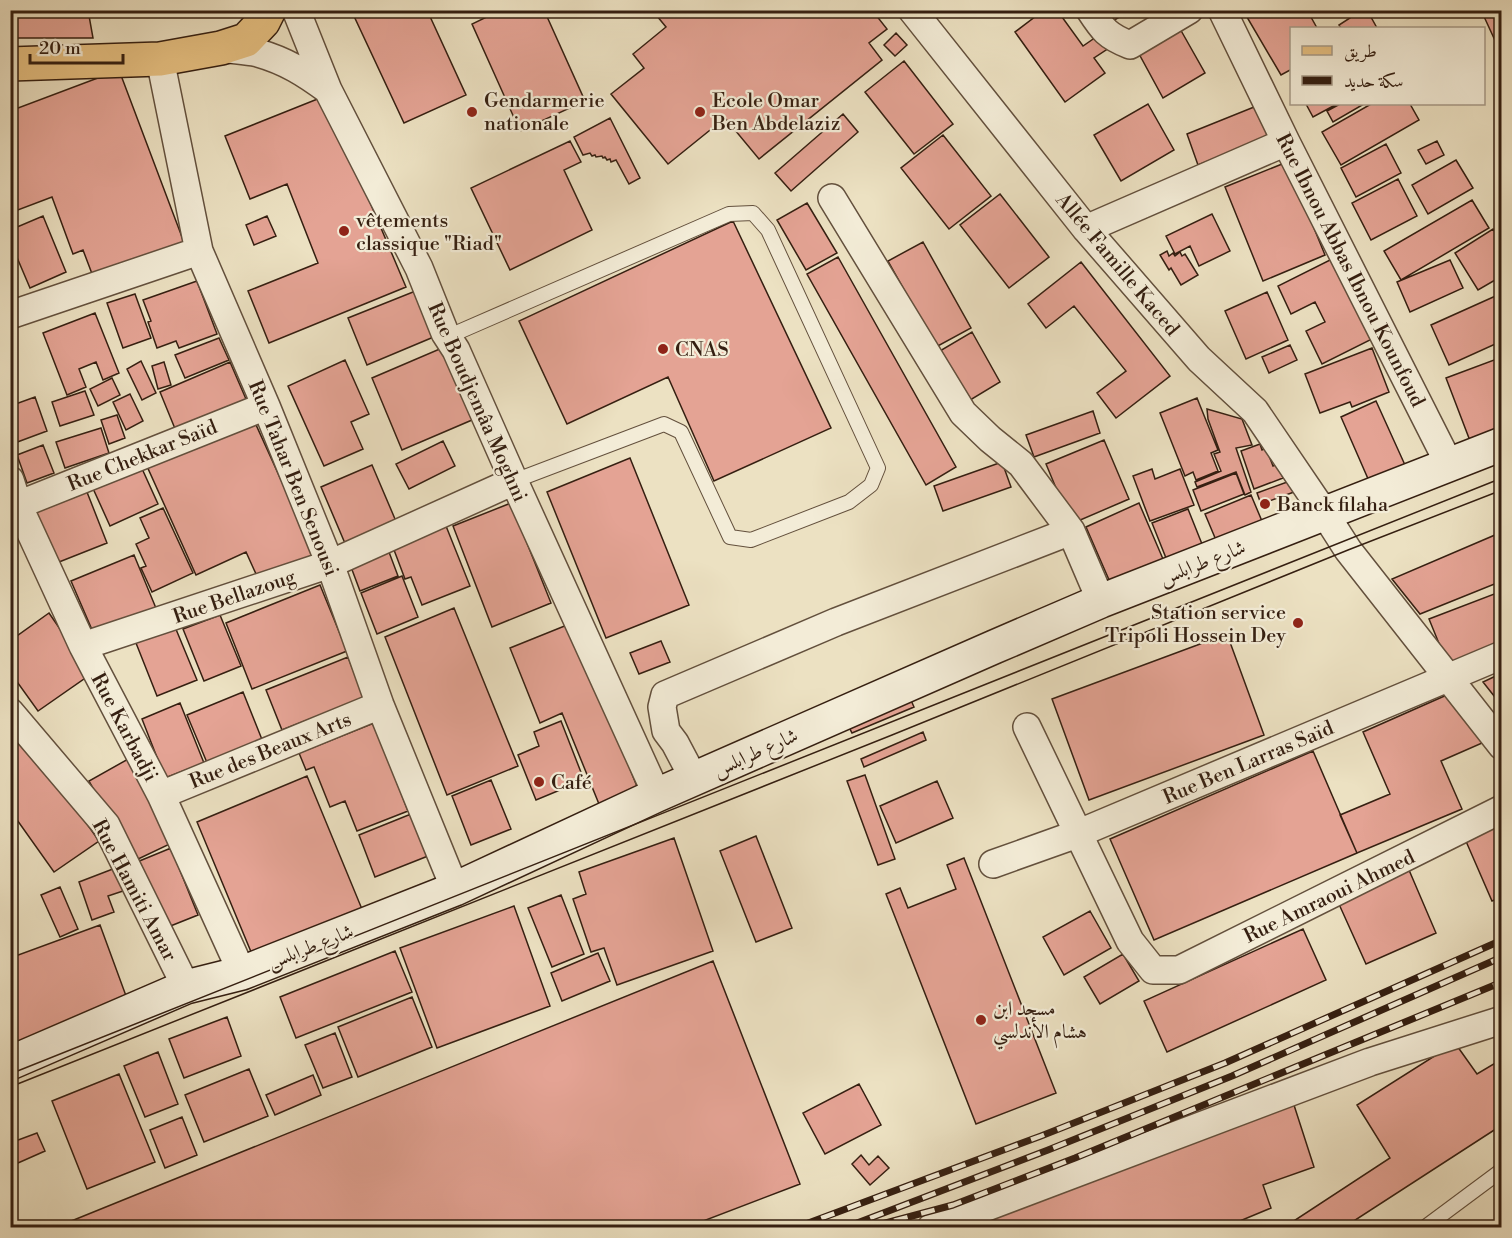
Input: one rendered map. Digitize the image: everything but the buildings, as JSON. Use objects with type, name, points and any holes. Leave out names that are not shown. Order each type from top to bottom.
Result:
[{"type":"main road","points":[[10,64],[160,59],[221,48],[246,40],[263,22],[269,10]]},
{"type":"main road","name":"شارع طرابلس","points":[[10,1063],[186,987],[242,973],[455,889],[657,795],[983,651],[1101,601],[1502,444]]},
{"type":"street","name":"Rue Boudjemâa Moghni","points":[[296,10],[328,90],[419,268],[447,337],[456,350],[657,795]]},
{"type":"street","name":"Allée Famille Kaced","points":[[912,10],[1086,229],[1199,359],[1255,411],[1348,550],[1502,746]]},
{"type":"street","points":[[1090,10],[1104,31],[1130,45],[1189,10]]},
{"type":"street","name":"Rue Ibnou Abbas Ibnou Kounfoud","points":[[1221,10],[1449,464]]},
{"type":"street","points":[[221,48],[257,53],[279,61],[299,69],[328,90]]},
{"type":"street","name":"Rue Tahar Ben Senousi","points":[[160,59],[199,251],[266,406],[330,564],[380,705],[455,889]]},
{"type":"street","points":[[1086,229],[1286,142]]},
{"type":"street","points":[[831,198],[963,413],[1021,464],[1071,531],[1101,601]]},
{"type":"street","points":[[10,315],[199,251]]},
{"type":"street","name":"Rue Chekkar Saïd","points":[[14,492],[266,406]]},
{"type":"street","name":"Rue Bellazoug","points":[[83,646],[330,564],[514,482]]},
{"type":"street","name":"Rue Karbadji","points":[[14,492],[83,646],[161,795],[242,973]]},
{"type":"street","points":[[694,779],[666,731],[662,707],[665,695],[836,622],[1071,531]]},
{"type":"street","name":"Rue Ben Larras Saïd","points":[[993,864],[1077,834],[1502,655]]},
{"type":"street","name":"Rue des Beaux Arts","points":[[161,795],[380,705]]},
{"type":"street","name":"Rue Hamiti Amar","points":[[10,712],[105,825],[186,987]]},
{"type":"street","points":[[1027,727],[1077,834]]},
{"type":"street","name":"Rue Amraoui Ahmed","points":[[1077,834],[1130,941],[1153,970],[1179,970],[1502,809]]},
{"type":"street","points":[[931,1227],[1370,1062],[1502,1020]]},
{"type":"lane","points":[[447,337],[729,214],[753,213],[768,230],[878,468],[871,485],[849,502],[751,540],[730,537],[681,432],[664,424],[514,482]]},
{"type":"lane","points":[[1424,1227],[1502,1170]]},
{"type":"tram line","points":[[10,1074],[1502,478]]},
{"type":"tram line","points":[[10,1087],[1502,490]]},
{"type":"railway","points":[[795,1228],[1041,1136],[1225,1063],[1502,940]]},
{"type":"railway","points":[[844,1228],[1232,1076],[1502,957]]},
{"type":"railway","points":[[867,1228],[953,1205],[1075,1158],[1502,982]]},
{"type":"place","name":"Gendarmerie nationale","points":[[472,112]]},
{"type":"place","name":"Ecole Omar Ben Abdelaziz","points":[[700,112]]},
{"type":"place","name":"vêtements classique \"Riad\"","points":[[344,231]]},
{"type":"place","name":"CNAS","points":[[663,349]]},
{"type":"place","name":"Banck filaha","points":[[1265,504]]},
{"type":"place","name":"Station service Tripoli Hossein Dey","points":[[1298,623]]},
{"type":"place","name":"Café","points":[[539,782]]},
{"type":"place","name":"مسجد ابن هشام الأندلسي","points":[[981,1020]]}]
